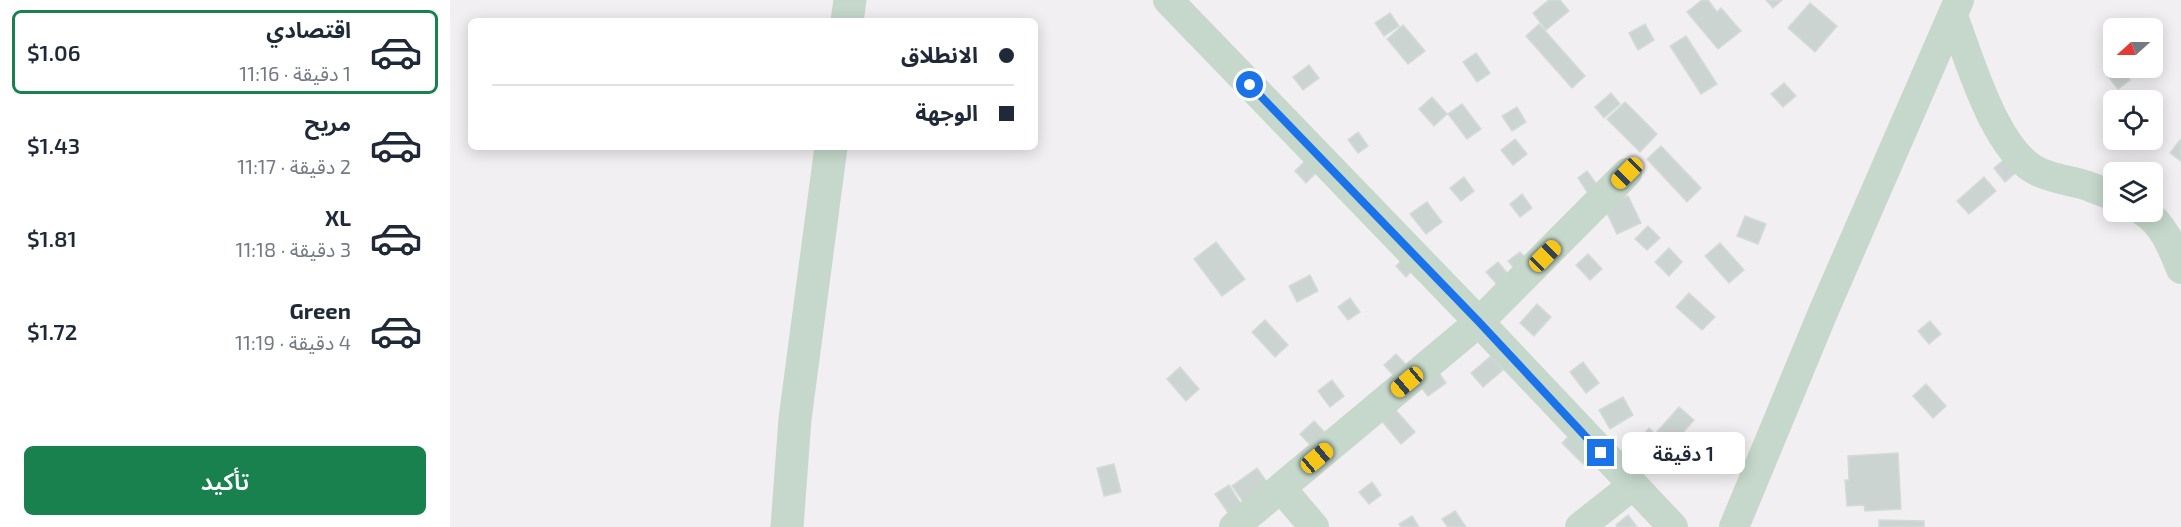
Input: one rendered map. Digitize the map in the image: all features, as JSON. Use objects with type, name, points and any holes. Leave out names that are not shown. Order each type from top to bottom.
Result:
[{"type":"street","points":[[847,18],[850,0]]},
{"type":"street","points":[[1168,0],[1673,527]]},
{"type":"street","points":[[1956,8],[1991,116],[2016,154],[2033,169],[2103,192]]},
{"type":"street","points":[[1734,527],[1824,310],[1956,8]]},
{"type":"street","points":[[787,527],[795,419],[831,150]]},
{"type":"street","points":[[1234,527],[1479,322],[1627,173]]},
{"type":"street","points":[[2157,222],[2176,255],[2181,269]]},
{"type":"street","points":[[1580,527],[1632,486]]},
{"type":"street","points":[[1281,488],[1314,527]]},
{"type":"building","points":[[1549,0],[1560,0],[1569,11],[1546,30],[1533,13]]},
{"type":"building","points":[[1702,0],[1708,0],[1717,12],[1721,8],[1741,31],[1718,49],[1687,12]]},
{"type":"building","points":[[1766,0],[1782,0],[1773,8]]},
{"type":"building","points":[[1810,3],[1837,26],[1815,52],[1788,28]]},
{"type":"building","points":[[1390,13],[1399,26],[1384,36],[1375,23]]},
{"type":"building","points":[[1539,24],[1585,76],[1572,88],[1526,36]]},
{"type":"building","points":[[1645,24],[1654,40],[1638,50],[1629,33]]},
{"type":"building","points":[[1403,25],[1425,51],[1408,64],[1387,39]]},
{"type":"building","points":[[1686,36],[1717,84],[1701,94],[1670,46]]},
{"type":"building","points":[[1476,53],[1490,73],[1477,82],[1463,62]]},
{"type":"building","points":[[1309,65],[1319,78],[1303,90],[1293,77]]},
{"type":"building","points":[[2109,78],[2128,78],[2130,80],[2118,89]]},
{"type":"building","points":[[1784,83],[1796,96],[1783,107],[1771,94]]},
{"type":"building","points":[[1611,93],[1620,104],[1604,118],[1595,107]]},
{"type":"building","points":[[1432,97],[1447,114],[1434,126],[1419,109]]},
{"type":"building","points":[[1625,102],[1657,134],[1640,152],[1607,119]]},
{"type":"building","points":[[1462,104],[1481,129],[1467,139],[1448,114]]},
{"type":"building","points":[[1517,107],[1526,122],[1512,131],[1502,116]]},
{"type":"building","points":[[1358,132],[1368,146],[1358,153],[1348,140]]},
{"type":"building","points":[[1515,139],[1527,154],[1513,165],[1501,150]]},
{"type":"building","points":[[2181,140],[2181,161],[2170,153]]},
{"type":"building","points":[[1661,146],[1701,188],[1687,202],[1647,159]]},
{"type":"building","points":[[2006,158],[2017,172],[2005,182],[1994,168]]},
{"type":"building","points":[[1307,159],[1318,171],[1306,183],[1295,171]]},
{"type":"building","points":[[1587,171],[1601,190],[1591,198],[1578,178]]},
{"type":"building","points":[[1464,177],[1474,191],[1461,201],[1450,188]]},
{"type":"building","points":[[1984,177],[1996,191],[1969,214],[1957,201]]},
{"type":"building","points":[[1522,194],[1532,208],[1520,217],[1510,204]]},
{"type":"building","points":[[1628,196],[1641,223],[1617,234],[1604,207]]},
{"type":"building","points":[[1427,202],[1442,222],[1426,234],[1410,214]]},
{"type":"building","points":[[1745,216],[1766,224],[1758,244],[1737,236]]},
{"type":"building","points":[[1648,226],[1660,238],[1647,250],[1635,239]]},
{"type":"building","points":[[1216,242],[1245,279],[1222,296],[1194,259]]},
{"type":"building","points":[[1720,243],[1744,270],[1729,283],[1705,256]]},
{"type":"building","points":[[1669,248],[1682,262],[1669,276],[1655,262]]},
{"type":"building","points":[[1520,252],[1530,263],[1518,273],[1508,261]]},
{"type":"building","points":[[1588,254],[1602,269],[1590,280],[1576,265]]},
{"type":"building","points":[[1407,255],[1418,265],[1406,277],[1396,266]]},
{"type":"building","points":[[1498,262],[1513,280],[1502,290],[1486,272]]},
{"type":"building","points":[[1310,275],[1318,291],[1297,302],[1289,286]]},
{"type":"building","points":[[1689,293],[1715,317],[1702,330],[1676,307]]},
{"type":"building","points":[[1350,298],[1360,312],[1348,320],[1338,307]]},
{"type":"building","points":[[1537,304],[1551,317],[1534,336],[1520,323]]},
{"type":"building","points":[[1265,320],[1288,345],[1275,357],[1252,332]]},
{"type":"building","points":[[1930,321],[1941,334],[1929,344],[1918,331]]},
{"type":"building","points":[[1396,354],[1409,368],[1397,379],[1384,365]]},
{"type":"building","points":[[1491,356],[1503,370],[1483,387],[1471,373]]},
{"type":"building","points":[[1583,362],[1599,383],[1586,393],[1570,372]]},
{"type":"building","points":[[1180,367],[1199,389],[1186,401],[1167,379]]},
{"type":"building","points":[[1439,373],[1446,383],[1428,396],[1420,386]]},
{"type":"building","points":[[1332,380],[1344,396],[1330,407],[1318,391]]},
{"type":"building","points":[[1926,384],[1946,406],[1933,418],[1913,396]]},
{"type":"building","points":[[1623,397],[1633,415],[1610,429],[1599,410]]},
{"type":"building","points":[[1679,407],[1694,420],[1659,460],[1638,441],[1649,428],[1655,434]]},
{"type":"building","points":[[1394,408],[1415,432],[1401,444],[1381,420]]},
{"type":"building","points":[[1314,421],[1328,436],[1314,449],[1300,434]]},
{"type":"building","points":[[1573,432],[1594,452],[1583,464],[1562,443]]},
{"type":"building","points":[[1898,453],[1901,509],[1865,511],[1864,505],[1847,506],[1845,480],[1849,480],[1848,456]]},
{"type":"building","points":[[1114,464],[1121,492],[1104,496],[1097,468]]},
{"type":"building","points":[[1257,468],[1269,485],[1244,503],[1232,486]]},
{"type":"building","points":[[1372,482],[1381,495],[1369,504],[1359,492]]},
{"type":"building","points":[[1229,485],[1242,506],[1229,514],[1215,494]]},
{"type":"building","points":[[1455,511],[1466,527],[1448,527],[1442,519]]},
{"type":"building","points":[[1628,515],[1637,527],[1617,527],[1616,525]]},
{"type":"building","points":[[1412,516],[1419,527],[1401,527],[1399,524]]},
{"type":"building","points":[[1879,520],[1924,521],[1924,527],[1879,527]]},
{"type":"route","points":[[1250,85],[1479,322],[1601,453]]}]
